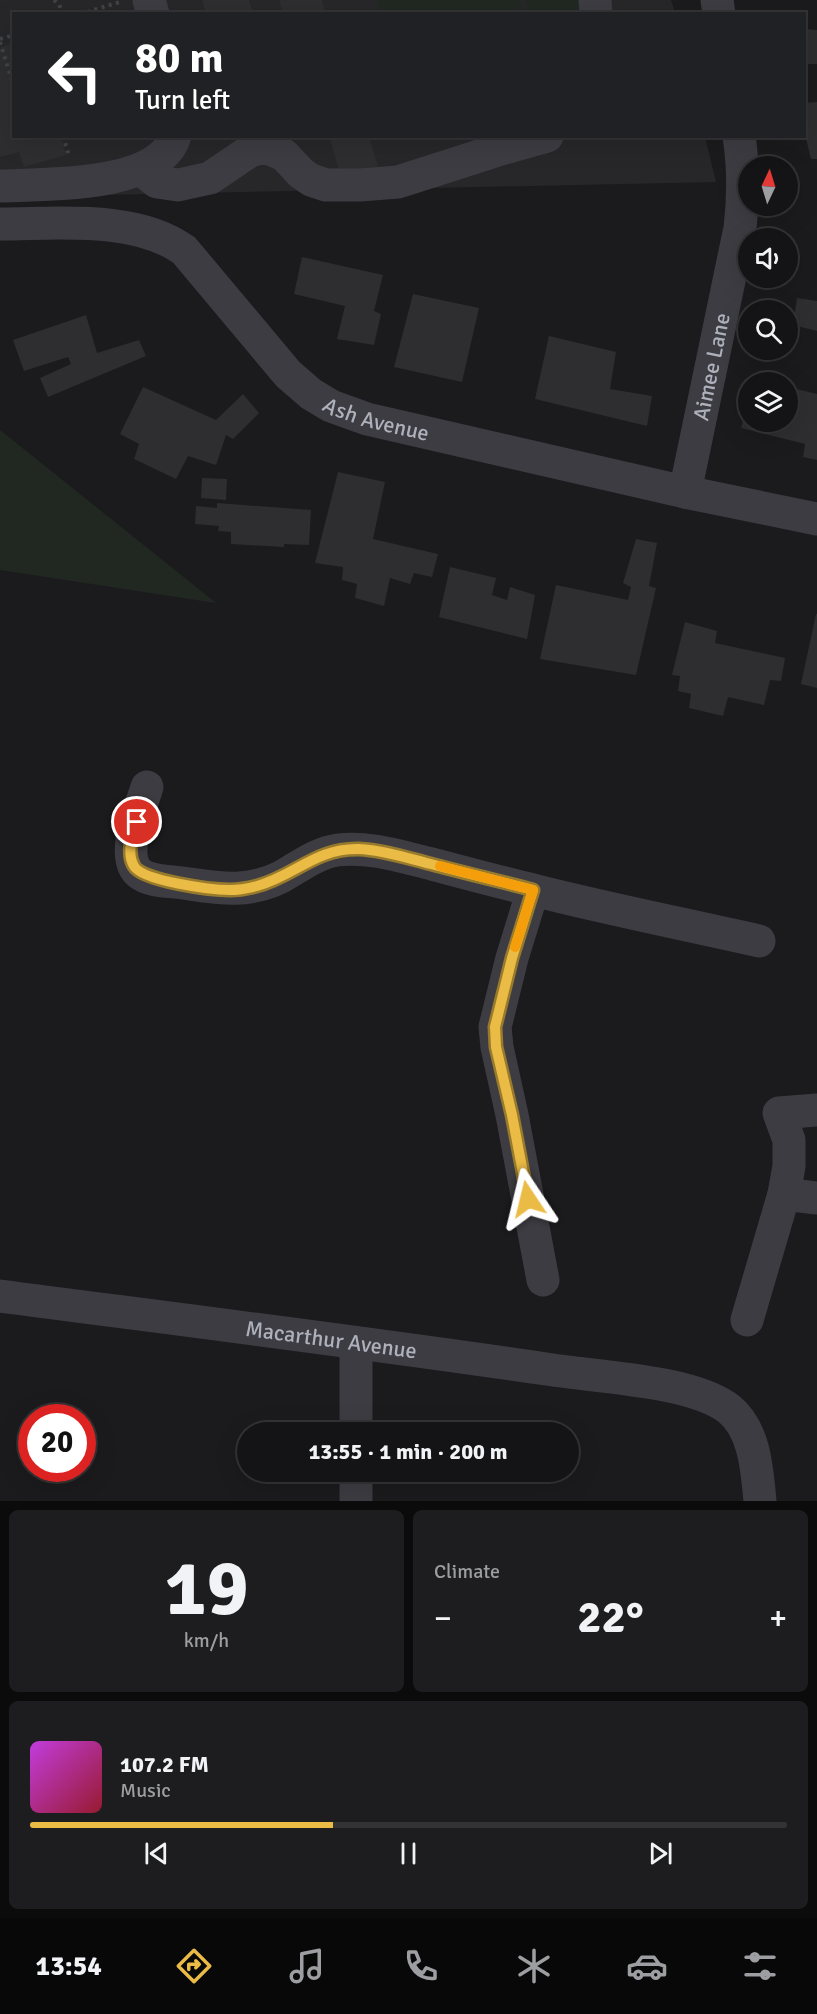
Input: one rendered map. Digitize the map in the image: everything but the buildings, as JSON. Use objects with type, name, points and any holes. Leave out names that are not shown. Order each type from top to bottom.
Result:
[{"type":"street","points":[[136,1],[150,12]]},
{"type":"street","points":[[0,186],[73,182],[126,175],[142,170],[169,152],[174,138]]},
{"type":"street","points":[[142,170],[157,182],[178,185],[210,178],[250,151],[261,148],[284,155],[301,173],[311,180],[326,185],[398,182],[540,138]]},
{"type":"street","name":"Aimee Lane","points":[[685,492],[740,228],[744,172],[739,138]]},
{"type":"street","name":"Ash Avenue","points":[[0,224],[92,225],[128,228],[172,241],[184,250],[288,374],[311,394],[331,406],[367,419],[685,492],[817,519]]},
{"type":"street","points":[[147,787],[132,839],[131,854],[133,866],[140,874],[156,880],[230,890],[256,886],[279,878],[317,856],[337,850],[360,849],[391,854],[533,890],[759,941]]},
{"type":"street","points":[[533,890],[512,958],[495,1027],[496,1047],[512,1115],[543,1280]]},
{"type":"street","points":[[747,1320],[784,1194],[789,1166],[789,1140],[779,1113],[817,1110]]},
{"type":"street","points":[[784,1194],[817,1198]]},
{"type":"street","name":"Macarthur Avenue","points":[[0,1296],[356,1342],[662,1385],[694,1392],[730,1410],[743,1425],[757,1471],[760,1501]]},
{"type":"street","points":[[356,1342],[356,1422]]},
{"type":"street","points":[[356,1482],[356,1501]]},
{"type":"path","points":[[89,12],[136,1]]},
{"type":"path","points":[[0,41],[12,80]]},
{"type":"shaded area","points":[[0,0],[671,0],[675,12],[12,12],[12,138],[705,138],[716,182],[102,195],[0,194]]},
{"type":"shaded area","points":[[377,0],[519,0],[523,12],[381,12]]},
{"type":"shaded area","points":[[525,0],[583,0],[585,8],[568,12],[528,12]]},
{"type":"shaded area","points":[[0,430],[216,603],[0,570]]},
{"type":"slow traffic","points":[[440,866],[533,890],[515,947]]},
{"type":"route","points":[[137,822],[132,839],[133,866],[140,874],[156,880],[230,890],[256,886],[279,878],[317,856],[337,850],[360,849],[391,854],[533,890],[499,1004],[495,1027],[496,1047],[528,1199]]}]
